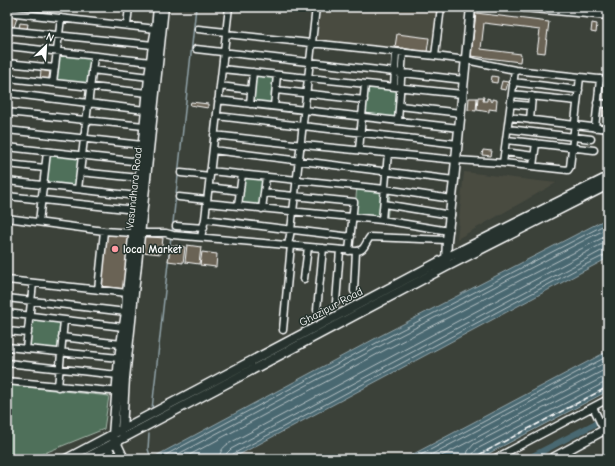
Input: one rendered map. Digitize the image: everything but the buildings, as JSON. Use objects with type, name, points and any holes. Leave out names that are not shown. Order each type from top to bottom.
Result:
[{"type":"street","points":[[127,25],[129,7]]},
{"type":"street","name":"Vasundhara Road","points":[[122,430],[118,375],[119,358],[136,233],[137,196],[145,110],[158,7]]},
{"type":"street","name":"Vasundhara Road","points":[[115,438],[136,233],[164,7]]},
{"type":"street","points":[[201,237],[204,228],[229,7]]},
{"type":"street","points":[[283,330],[291,230],[316,7]]},
{"type":"street","points":[[435,56],[441,7]]},
{"type":"street","points":[[446,263],[471,7]]},
{"type":"street","points":[[524,7],[608,15]]},
{"type":"street","points":[[7,12],[156,29]]},
{"type":"street","points":[[53,83],[61,18]]},
{"type":"street","points":[[198,29],[312,43],[403,52],[466,60],[515,70],[608,80]]},
{"type":"street","points":[[7,30],[152,45]]},
{"type":"street","points":[[7,46],[151,62]]},
{"type":"street","points":[[196,48],[464,80]]},
{"type":"street","points":[[394,87],[396,52]]},
{"type":"street","points":[[398,121],[403,52]]},
{"type":"street","points":[[78,189],[94,56]]},
{"type":"street","points":[[7,63],[55,68]]},
{"type":"street","points":[[222,69],[462,94]]},
{"type":"street","points":[[92,70],[149,77]]},
{"type":"street","points":[[503,163],[515,70]]},
{"type":"street","points":[[250,104],[253,72]]},
{"type":"street","points":[[274,106],[277,75]]},
{"type":"street","points":[[214,135],[301,145],[568,170],[570,167],[574,137],[580,77]]},
{"type":"street","points":[[7,78],[148,93]]},
{"type":"street","points":[[595,128],[600,79]]},
{"type":"street","points":[[514,82],[579,90]]},
{"type":"street","points":[[358,150],[366,84]]},
{"type":"street","points":[[220,86],[251,90]]},
{"type":"street","points":[[276,90],[364,100]]},
{"type":"street","points":[[7,93],[145,110]]},
{"type":"street","points":[[512,94],[578,101]]},
{"type":"street","points":[[530,120],[532,96]]},
{"type":"street","points":[[218,100],[459,128]]},
{"type":"street","points":[[597,103],[608,104]]},
{"type":"street","points":[[511,104],[531,106]]},
{"type":"street","points":[[400,106],[461,113]]},
{"type":"street","points":[[7,112],[144,126]]},
{"type":"street","points":[[217,116],[458,144]]},
{"type":"street","points":[[509,117],[608,129]]},
{"type":"street","points":[[508,129],[590,139]]},
{"type":"street","points":[[7,130],[142,145]]},
{"type":"street","points":[[507,140],[594,150]]},
{"type":"street","points":[[533,166],[536,143]]},
{"type":"street","points":[[7,147],[141,162]]},
{"type":"street","points":[[213,150],[454,180]]},
{"type":"street","points":[[39,222],[47,152]]},
{"type":"street","points":[[505,152],[534,156]]},
{"type":"street","points":[[382,220],[388,153]]},
{"type":"street","points":[[7,164],[45,168]]},
{"type":"street","points":[[80,172],[139,178]]},
{"type":"street","points":[[181,173],[242,174],[385,189],[452,199]]},
{"type":"street","points":[[238,206],[242,174]]},
{"type":"street","points":[[262,209],[266,177]]},
{"type":"street","name":"Ghazipur Road","points":[[66,459],[115,438],[608,177]]},
{"type":"street","points":[[7,181],[137,196]]},
{"type":"street","name":"Ghazipur Road","points":[[84,459],[108,447],[122,430],[446,263],[608,185]]},
{"type":"street","points":[[208,187],[240,190]]},
{"type":"street","points":[[264,193],[354,202],[349,251]]},
{"type":"street","points":[[7,196],[136,210]]},
{"type":"street","points":[[179,197],[262,209],[382,220],[449,231]]},
{"type":"street","points":[[384,204],[451,215]]},
{"type":"street","points":[[7,218],[104,231],[170,234],[349,251],[362,250],[370,237],[448,240]]},
{"type":"street","points":[[205,219],[350,237]]},
{"type":"street","points":[[176,226],[204,228]]},
{"type":"street","points":[[98,290],[104,231]]},
{"type":"street","points":[[304,279],[308,247]]},
{"type":"street","points":[[318,310],[324,248]]},
{"type":"street","points":[[336,302],[340,250]]},
{"type":"street","points":[[354,292],[356,251]]},
{"type":"street","points":[[7,280],[127,293]]},
{"type":"street","points":[[26,349],[33,282]]},
{"type":"street","points":[[7,298],[126,312]]},
{"type":"street","points":[[7,314],[123,327]]},
{"type":"street","points":[[58,387],[64,320]]},
{"type":"street","points":[[7,331],[28,333]]},
{"type":"street","points":[[62,337],[121,344]]},
{"type":"street","points":[[7,347],[119,358]]},
{"type":"street","points":[[7,363],[118,375]]},
{"type":"street","points":[[7,381],[120,392]]},
{"type":"street","points":[[494,459],[608,400]]},
{"type":"street","points":[[551,459],[605,429],[593,407]]},
{"type":"street","points":[[115,438],[124,459]]},
{"type":"street","points":[[108,447],[114,459]]},
{"type":"shaded area","points":[[321,7],[439,7],[434,53],[317,40]]},
{"type":"shaded area","points":[[464,172],[556,183],[457,239]]},
{"type":"green space","points":[[58,53],[92,57],[89,87],[55,83]]},
{"type":"green space","points":[[256,76],[275,78],[272,105],[252,103]]},
{"type":"green space","points":[[367,87],[400,91],[397,121],[363,117]]},
{"type":"green space","points":[[47,153],[81,157],[78,187],[44,183]]},
{"type":"green space","points":[[245,176],[264,178],[261,205],[241,203]]},
{"type":"green space","points":[[357,187],[390,191],[387,221],[354,217]]},
{"type":"green space","points":[[30,318],[63,322],[61,351],[27,347]]},
{"type":"green space","points":[[7,385],[109,396],[104,429],[30,459],[7,459]]},
{"type":"water","points":[[608,218],[608,258],[231,459],[150,459],[378,337]]},
{"type":"water","points":[[608,351],[608,391],[478,459],[404,459]]},
{"type":"waterway","points":[[172,232],[196,7]]},
{"type":"waterway","points":[[152,409],[171,236]]},
{"type":"waterway","points":[[527,459],[608,417]]},
{"type":"waterway","points":[[149,434],[148,449],[151,459]]},
{"type":"railway","points":[[471,459],[608,387]]},
{"type":"place","name":"local Market","points":[[115,249]]}]
